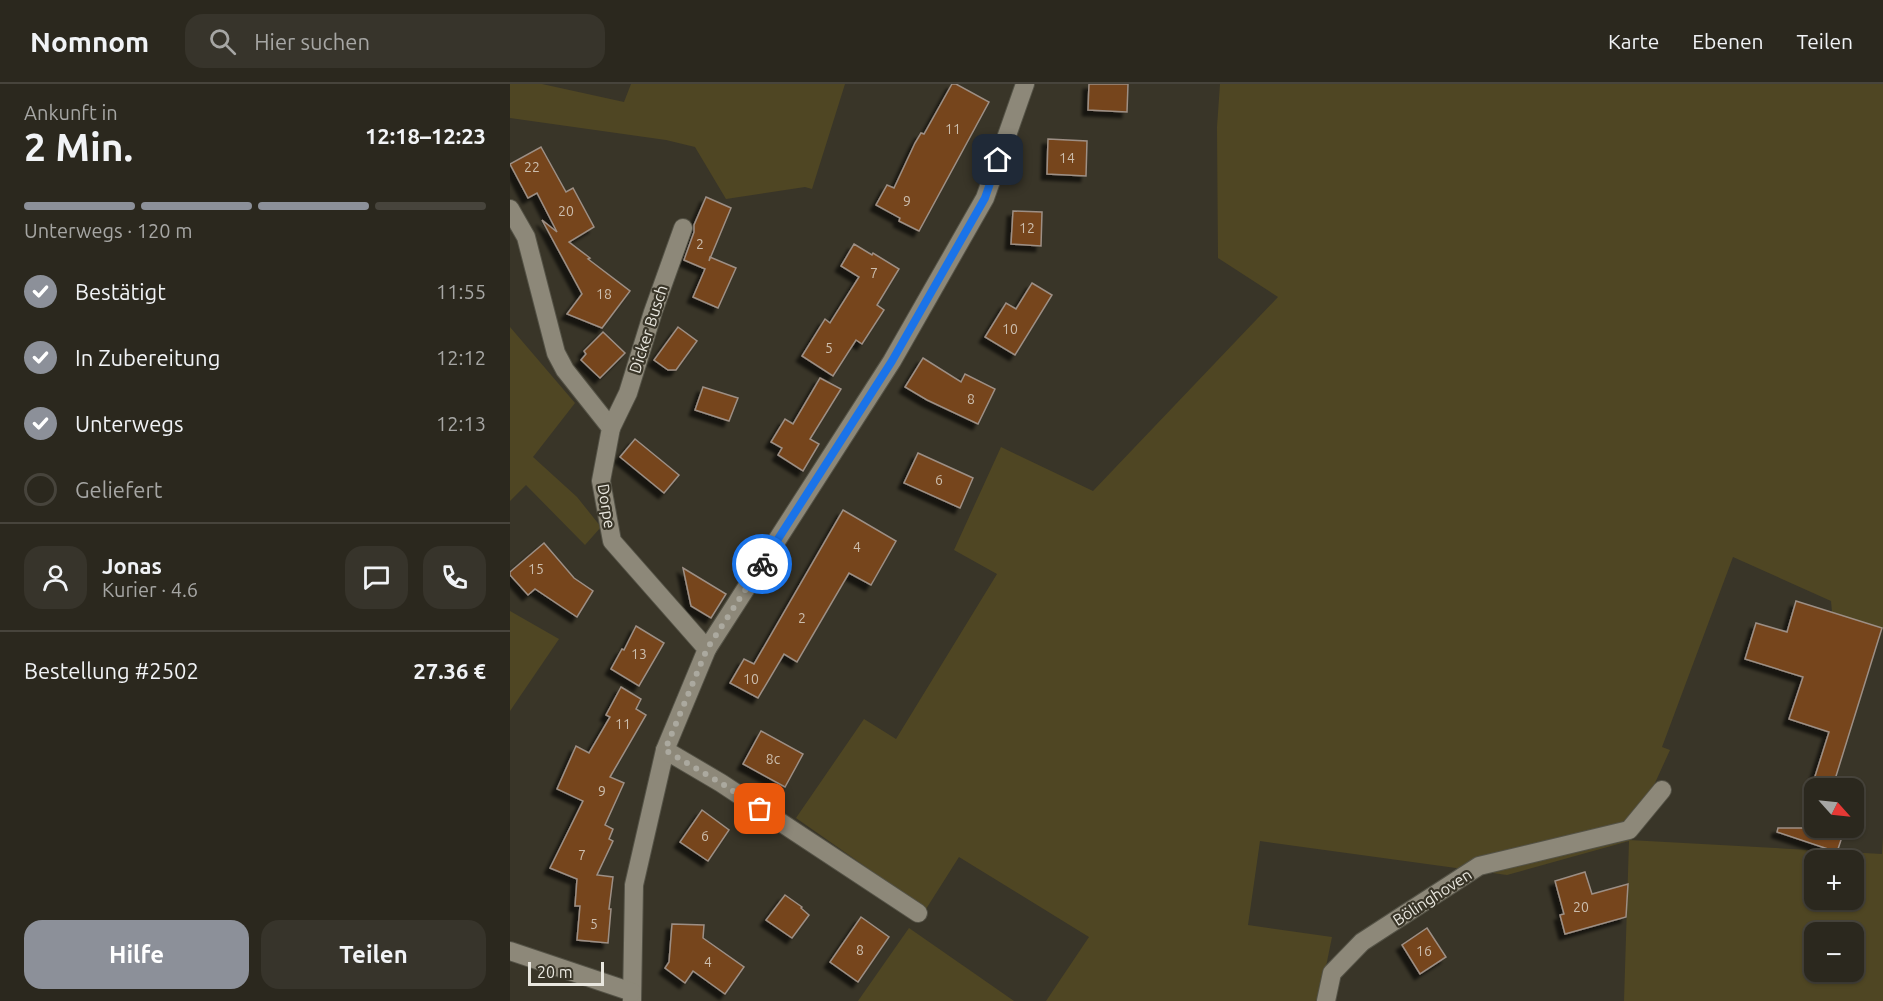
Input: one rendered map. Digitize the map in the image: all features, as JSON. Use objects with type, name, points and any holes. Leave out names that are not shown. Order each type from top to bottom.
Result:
[{"type":"street","points":[[510,951],[632,997],[634,885],[665,750],[707,649],[892,361],[985,198],[1025,84]]},
{"type":"street","points":[[510,209],[526,237],[556,353],[565,370],[611,428]]},
{"type":"street","name":"Dicker Busch","points":[[611,428],[628,393],[653,312],[683,228]]},
{"type":"street","name":"Dorpe","points":[[611,428],[601,481],[612,541],[707,649]]},
{"type":"street","points":[[665,750],[721,783],[918,913]]},
{"type":"street","name":"Bölinghoven","points":[[1326,1001],[1332,973],[1362,942],[1479,866],[1629,830],[1662,790]]},
{"type":"shaded area","points":[[510,84],[542,84],[624,102],[631,84],[845,84],[812,189],[805,187],[726,199],[695,147],[666,140],[510,118]]},
{"type":"shaded area","points":[[1220,84],[1883,84],[1883,629],[1832,612],[1831,601],[1733,557],[1662,747],[1670,750],[1629,840],[1810,850],[1804,850],[1804,910],[1864,910],[1864,853],[1882,854],[1883,837],[1883,1001],[1624,1001],[1629,841],[1507,875],[1260,841],[1248,925],[1332,937],[1319,1001],[1046,1001],[1089,937],[959,857],[926,909],[796,818],[864,719],[896,739],[997,574],[954,550],[1001,447],[1093,491],[1278,297],[1218,258],[1217,127]]},
{"type":"shaded area","points":[[510,327],[575,403],[533,457],[577,497],[601,527],[585,545],[526,485],[510,501]]},
{"type":"shaded area","points":[[510,611],[559,639],[510,711]]},
{"type":"shaded area","points":[[909,928],[1014,1001],[858,1001]]},
{"type":"building","points":[[952,84],[989,102],[919,231],[876,205],[887,185],[894,188],[915,143],[921,133],[924,134]]},
{"type":"building","points":[[1089,84],[1128,84],[1127,112],[1088,110]]},
{"type":"building","points":[[1048,139],[1087,141],[1086,176],[1047,174]]},
{"type":"building","points":[[541,147],[566,192],[573,188],[594,227],[569,242],[630,291],[602,328],[567,314],[582,294],[542,220],[557,232],[537,193],[528,198],[510,164]]},
{"type":"building","points":[[706,197],[731,208],[711,257],[736,268],[718,308],[693,297],[705,269],[684,260],[694,232],[694,225]]},
{"type":"building","points":[[1013,211],[1042,212],[1041,246],[1011,244]]},
{"type":"building","points":[[854,244],[899,269],[877,305],[884,310],[862,344],[856,340],[833,376],[802,356],[825,319],[830,323],[859,277],[841,266]]},
{"type":"building","points":[[1032,283],[1052,295],[1015,355],[985,337],[1006,303],[1016,309]]},
{"type":"building","points":[[678,327],[697,341],[676,370],[668,370],[654,360]]},
{"type":"building","points":[[603,332],[625,353],[600,378],[581,360],[586,354],[584,351]]},
{"type":"building","points":[[923,358],[961,382],[965,374],[995,389],[978,424],[905,387]]},
{"type":"building","points":[[820,378],[841,389],[810,439],[819,444],[803,471],[778,455],[782,448],[771,442],[785,419],[793,424]]},
{"type":"building","points":[[703,387],[738,398],[729,421],[695,410]]},
{"type":"building","points":[[635,439],[679,475],[664,493],[620,457]]},
{"type":"building","points":[[918,453],[973,478],[960,508],[904,483]]},
{"type":"building","points":[[843,510],[896,541],[871,585],[849,573],[797,662],[784,654],[758,698],[730,683],[744,659],[754,664]]},
{"type":"building","points":[[544,543],[574,578],[593,591],[577,617],[535,589],[528,595],[510,575],[510,572]]},
{"type":"building","points":[[683,568],[726,594],[711,618],[691,606]]},
{"type":"building","points":[[1796,601],[1882,628],[1835,778],[1814,778],[1829,732],[1789,719],[1803,677],[1745,659],[1756,623],[1787,632]]},
{"type":"building","points":[[636,626],[664,643],[639,686],[611,669]]},
{"type":"building","points":[[621,687],[641,699],[636,709],[646,715],[610,777],[624,783],[605,825],[613,829],[609,839],[613,841],[597,875],[613,877],[608,943],[577,940],[580,906],[575,906],[577,879],[550,868],[583,801],[557,789],[576,746],[589,753],[610,717],[606,715]]},
{"type":"building","points":[[761,731],[803,754],[785,787],[743,764]]},
{"type":"building","points":[[702,810],[729,830],[708,861],[680,842]]},
{"type":"building","points":[[1778,828],[1804,828],[1804,838],[1842,838],[1838,850],[1831,850],[1777,832]]},
{"type":"building","points":[[1585,872],[1592,894],[1628,884],[1626,917],[1565,934],[1560,915],[1564,914],[1555,881]]},
{"type":"building","points":[[785,895],[809,915],[792,938],[766,920]]},
{"type":"building","points":[[861,917],[889,937],[858,982],[830,962]]},
{"type":"building","points":[[672,924],[704,925],[703,938],[744,967],[725,994],[693,971],[685,983],[665,968],[669,962]]},
{"type":"building","points":[[1427,928],[1446,957],[1420,974],[1402,945]]},
{"type":"way so far","points":[[760,809],[665,750],[707,649],[762,564]]},
{"type":"route","points":[[762,564],[892,361],[985,198],[998,160]]}]
